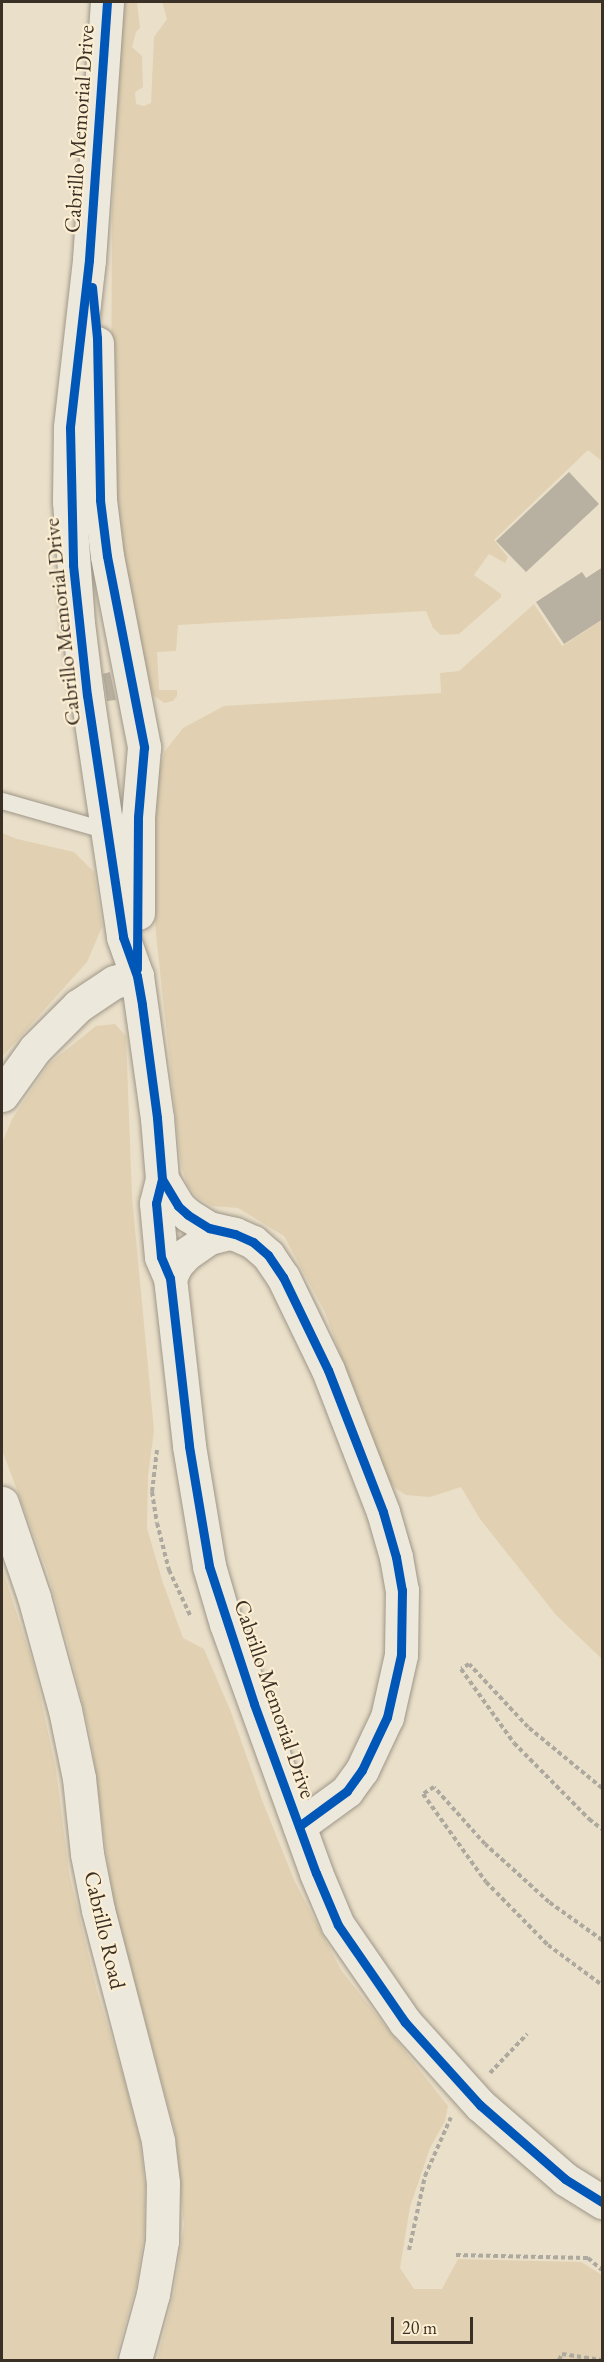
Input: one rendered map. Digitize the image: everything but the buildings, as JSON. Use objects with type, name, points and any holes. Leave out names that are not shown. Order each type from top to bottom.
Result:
[{"type":"street","name":"Cabrillo Memorial Drive","points":[[107,2],[89,260],[70,428],[69,501],[78,623],[123,937],[137,976],[157,1118],[162,1179],[156,1203],[161,1257],[170,1278],[189,1446],[209,1566],[230,1634],[299,1826],[347,1791],[374,1747],[387,1717],[396,1684],[401,1655],[402,1590],[382,1512],[328,1370],[283,1277],[268,1256],[253,1242],[218,1231],[193,1219],[178,1206],[162,1179]]},
{"type":"street","name":"Cabrillo Memorial Drive","points":[[89,260],[97,338],[100,500],[107,556],[144,747],[138,817],[140,936],[137,976]]},
{"type":"street","points":[[2,1095],[40,1043],[78,1006],[114,982],[137,976]]},
{"type":"street","points":[[170,1278],[186,1254],[209,1238],[229,1233]]},
{"type":"street","name":"Cabrillo Road","points":[[2,1503],[34,1597],[65,1710],[79,1778],[87,1854],[98,1910],[158,2141],[163,2183],[162,2241],[153,2294],[135,2361]]},
{"type":"street","points":[[299,1826],[338,1925],[405,2022],[480,2105],[565,2179],[603,2202]]},
{"type":"lane","points":[[2,801],[107,831]]},
{"type":"path","points":[[603,1788],[528,1727],[469,1664],[461,1669],[514,1743],[581,1812],[603,1829]]},
{"type":"path","points":[[603,1940],[549,1902],[493,1851],[434,1787],[423,1794],[486,1882],[548,1945],[603,1985]]},
{"type":"path","points":[[488,2075],[527,2034]]},
{"type":"path","points":[[409,2250],[425,2176],[452,2115]]},
{"type":"path","points":[[456,2255],[588,2258],[603,2270]]},
{"type":"path","points":[[559,2361],[562,2354],[603,2360]]},
{"type":"shaded area","points":[[123,2],[137,2],[140,28],[136,32],[132,47],[142,56],[143,87],[135,92],[136,104],[144,106],[151,103],[154,37],[167,19],[162,2],[602,2],[602,461],[588,450],[494,540],[508,557],[505,563],[489,554],[474,575],[501,594],[501,597],[459,634],[441,635],[433,628],[426,611],[178,625],[176,651],[157,652],[159,690],[177,690],[177,696],[173,701],[164,703],[153,695],[133,616],[119,544],[111,451],[112,212]]},
{"type":"shaded area","points":[[534,604],[562,646],[602,620],[602,1659],[556,1615],[480,1519],[461,1487],[430,1497],[406,1495],[395,1488],[383,1473],[325,1312],[284,1236],[238,1208],[212,1206],[197,1197],[187,1184],[181,1165],[156,934],[152,871],[154,789],[165,751],[183,728],[224,706],[441,693],[440,673],[459,671]]},
{"type":"shaded area","points":[[2,833],[17,839],[74,852],[94,872],[102,927],[87,962],[2,1057]]},
{"type":"shaded area","points":[[115,1024],[126,1036],[132,1197],[154,1430],[148,1476],[147,1528],[163,1583],[183,1638],[204,1649],[231,1712],[262,1800],[295,1882],[341,1970],[448,2106],[445,2121],[430,2148],[410,2207],[400,2268],[414,2289],[442,2289],[458,2259],[581,2262],[602,2275],[602,2360],[157,2360],[174,2293],[184,2225],[175,2131],[113,1902],[91,1738],[70,1652],[47,1570],[2,1450],[2,1143],[12,1119],[50,1063],[96,1026]]},
{"type":"shaded area","points":[[2,1568],[34,1667],[56,1769],[69,1873],[97,1991],[123,2075],[140,2141],[145,2185],[144,2234],[137,2282],[115,2360],[2,2360]]},
{"type":"cycle path","points":[[107,2],[89,260],[70,428],[73,565],[87,695],[123,937],[137,976],[142,1005],[157,1118],[162,1179],[156,1203],[161,1257],[170,1278],[189,1446],[209,1566],[254,1704],[316,1873],[338,1925],[405,2022],[480,2105],[565,2179],[602,2202]]},
{"type":"cycle path","points":[[92,287],[97,338],[100,500],[107,556],[144,747],[138,817],[137,969]]},
{"type":"cycle path","points":[[162,1179],[178,1206],[188,1215],[209,1228],[235,1234],[253,1242],[268,1255],[283,1277],[328,1370],[383,1512],[396,1557],[402,1590],[401,1655],[387,1717],[362,1770],[347,1791],[299,1826]]}]
